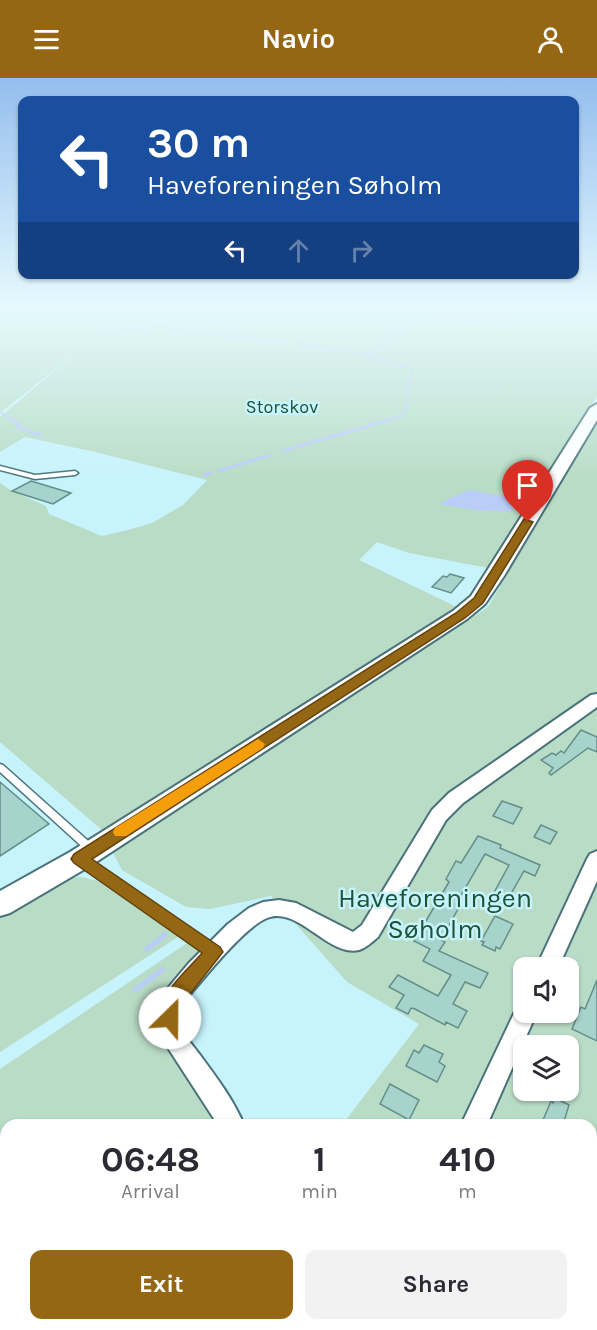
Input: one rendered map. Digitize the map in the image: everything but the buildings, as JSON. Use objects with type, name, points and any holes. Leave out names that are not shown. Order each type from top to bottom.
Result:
[{"type":"street","points":[[0,904],[86,855],[460,615],[478,600],[597,408]]},
{"type":"street","points":[[228,1119],[222,1106],[169,1031],[171,1004],[214,952],[257,912],[270,908],[286,909],[303,915],[341,940],[356,942],[370,931],[439,815],[451,803],[597,699]]},
{"type":"street","points":[[552,957],[597,859]]},
{"type":"street","points":[[477,1119],[521,1023]]},
{"type":"lane","points":[[0,468],[35,477],[75,473]]},
{"type":"lane","points":[[0,767],[86,855],[214,952]]},
{"type":"green space","points":[[0,364],[61,364],[0,413]]},
{"type":"green space","name":"Storskov","points":[[62,364],[597,364],[597,397],[488,568],[409,553],[377,542],[359,560],[459,608],[104,832],[0,742],[0,483],[46,506],[49,514],[102,536],[152,523],[183,505],[207,480],[25,437],[0,452],[0,417]]},
{"type":"green space","name":"Haveforeningen Søholm","points":[[597,416],[597,1119],[347,1119],[419,1024],[347,982],[271,896],[210,909],[186,907],[122,870],[111,849],[488,607]]},
{"type":"green space","points":[[81,877],[98,881],[178,937],[0,1052],[0,915],[68,878]]},
{"type":"green space","points":[[187,943],[194,943],[200,952],[166,995],[159,1015],[159,1027],[215,1119],[0,1119],[0,1069]]},
{"type":"water","points":[[469,490],[523,500],[511,511],[476,510],[438,504]]},
{"type":"waterway","points":[[400,364],[409,366]]},
{"type":"waterway","points":[[387,420],[401,416],[405,411],[412,370]]},
{"type":"waterway","points":[[0,412],[14,420]]},
{"type":"waterway","points":[[11,419],[17,422],[18,427],[41,436]]},
{"type":"waterway","points":[[282,451],[392,419]]},
{"type":"waterway","points":[[218,471],[270,455]]},
{"type":"waterway","points":[[204,475],[211,473]]},
{"type":"waterway","points":[[147,949],[165,935]]},
{"type":"waterway","points":[[135,990],[162,970]]},
{"type":"slow traffic","points":[[121,832],[258,744]]},
{"type":"route","points":[[170,1018],[171,1004],[214,952],[193,935],[80,859],[460,615],[478,600],[528,522]]}]
